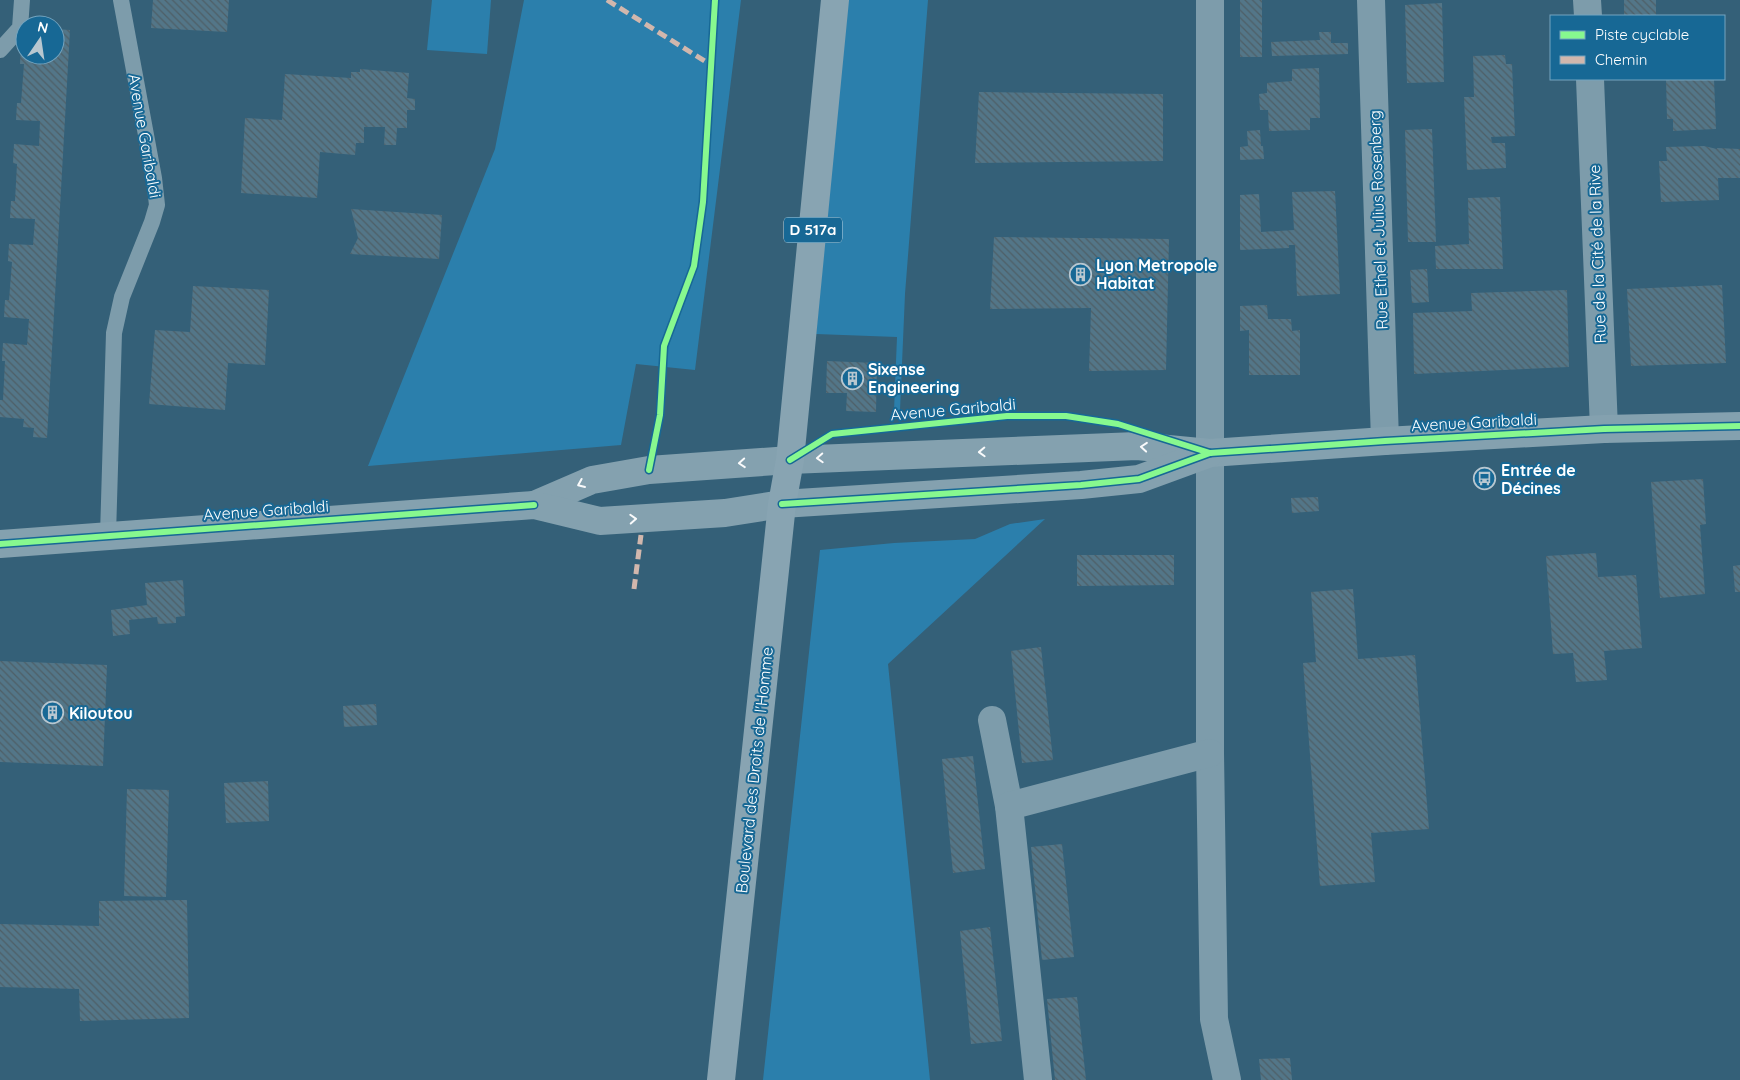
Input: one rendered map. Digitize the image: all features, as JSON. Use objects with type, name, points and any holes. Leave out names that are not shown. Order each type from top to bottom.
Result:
[{"type":"main road","name":"D 517a","points":[[790,460],[835,0]]},
{"type":"main road","name":"Avenue Garibaldi","points":[[534,505],[592,480],[640,472],[790,460],[1137,446],[1210,453],[1604,429],[1740,426]]},
{"type":"main road","name":"Avenue Garibaldi","points":[[0,544],[534,505],[600,521],[725,513],[782,504],[1081,486],[1138,479],[1210,453]]},
{"type":"main road","name":"Boulevard des Droits de l'Homme","points":[[721,1080],[782,504],[790,460]]},
{"type":"street","points":[[1210,0],[1210,753],[1214,1019],[1227,1080]]},
{"type":"street","name":"Rue Ethel et Julius Rosenberg","points":[[1370,0],[1385,441]]},
{"type":"street","points":[[1587,0],[1588,15]]},
{"type":"street","name":"Rue de la Cité de la Rive","points":[[1590,80],[1604,429]]},
{"type":"street","points":[[992,720],[1009,806],[1038,1080]]},
{"type":"street","points":[[1009,806],[1210,753]]},
{"type":"lane","points":[[0,50],[20,28],[22,0]]},
{"type":"lane","name":"Avenue Garibaldi","points":[[108,535],[114,333],[122,297],[157,205],[154,178],[121,0]]},
{"type":"shaded area","points":[[432,0],[491,0],[487,54],[427,50]]},
{"type":"shaded area","points":[[524,0],[741,0],[695,370],[636,364],[621,445],[368,466],[495,149]]},
{"type":"shaded area","points":[[848,0],[928,0],[905,294],[900,410],[894,411],[897,337],[816,334]]},
{"type":"shaded area","points":[[1045,519],[888,664],[930,1080],[763,1080],[820,550],[894,543],[975,539],[1010,524]]},
{"type":"building","points":[[153,0],[229,0],[227,32],[151,28]]},
{"type":"building","points":[[1240,0],[1262,0],[1262,57],[1240,57]]},
{"type":"building","points":[[1624,0],[1656,0],[1656,15],[1624,15]]},
{"type":"building","points":[[1442,3],[1444,82],[1407,83],[1405,5]]},
{"type":"building","points":[[65,30],[70,30],[47,438],[33,437],[34,428],[23,427],[24,419],[0,417],[0,400],[3,400],[5,361],[2,361],[3,343],[27,345],[29,319],[4,317],[5,300],[9,300],[12,262],[8,261],[9,244],[33,245],[35,219],[10,218],[11,201],[15,201],[17,164],[13,163],[14,144],[39,146],[40,121],[16,120],[17,103],[21,103],[24,65],[65,65]]},
{"type":"building","points":[[1319,32],[1331,32],[1331,43],[1348,43],[1348,54],[1272,56],[1271,42],[1320,40]]},
{"type":"building","points":[[1505,55],[1506,64],[1512,64],[1515,136],[1491,137],[1492,143],[1505,143],[1506,168],[1467,170],[1464,97],[1474,97],[1473,56]]},
{"type":"building","points":[[1319,68],[1320,118],[1310,118],[1310,130],[1269,131],[1268,110],[1260,110],[1259,94],[1267,93],[1267,83],[1292,81],[1292,69]]},
{"type":"building","points":[[360,69],[409,73],[407,98],[415,99],[415,110],[407,110],[407,128],[397,128],[396,145],[384,145],[385,127],[364,127],[364,143],[356,143],[355,155],[320,152],[317,198],[241,193],[245,118],[282,120],[285,74],[351,78],[351,72],[360,72]]},
{"type":"building","points":[[1666,80],[1714,80],[1716,129],[1673,131],[1673,119],[1667,119]]},
{"type":"building","points":[[979,92],[1163,94],[1163,161],[975,163]]},
{"type":"building","points":[[1432,129],[1436,242],[1408,242],[1405,130]]},
{"type":"building","points":[[1260,130],[1264,159],[1240,160],[1240,147],[1248,146],[1247,131]]},
{"type":"building","points":[[1704,146],[1717,149],[1740,149],[1740,178],[1718,178],[1719,200],[1661,202],[1659,161],[1667,161],[1666,147]]},
{"type":"building","points":[[1335,191],[1340,294],[1297,296],[1295,245],[1289,245],[1289,248],[1240,250],[1240,195],[1259,194],[1261,232],[1294,230],[1292,192]]},
{"type":"building","points":[[1500,197],[1503,269],[1436,269],[1435,246],[1469,244],[1468,198]]},
{"type":"building","points":[[351,209],[442,215],[439,259],[350,254],[358,238]]},
{"type":"building","name":"Lyon Metropole Habitat","points":[[994,237],[1169,239],[1166,370],[1089,371],[1091,308],[990,309]]},
{"type":"building","points":[[1427,269],[1429,302],[1412,303],[1410,270]]},
{"type":"building","points":[[1722,285],[1726,363],[1631,366],[1627,289]]},
{"type":"building","points":[[193,286],[269,290],[265,365],[228,363],[225,410],[149,404],[155,330],[190,332]]},
{"type":"building","points":[[1567,290],[1569,367],[1414,374],[1413,313],[1472,311],[1471,293]]},
{"type":"building","points":[[1267,305],[1268,319],[1291,319],[1292,331],[1300,330],[1300,375],[1249,375],[1249,330],[1240,331],[1240,306]]},
{"type":"building","name":"Sixense Engineering","points":[[827,361],[877,363],[876,412],[846,411],[847,393],[826,393]]},
{"type":"building","points":[[1703,479],[1706,524],[1700,525],[1705,594],[1660,598],[1651,482]]},
{"type":"building","points":[[1318,497],[1319,511],[1292,513],[1291,498]]},
{"type":"building","points":[[1596,553],[1598,577],[1636,575],[1642,648],[1604,651],[1607,680],[1576,682],[1573,653],[1553,654],[1546,556]]},
{"type":"building","points":[[1077,555],[1174,555],[1174,585],[1077,586]]},
{"type":"building","points":[[1740,565],[1740,592],[1735,592],[1733,566]]},
{"type":"building","points":[[183,580],[185,616],[176,617],[176,623],[158,624],[157,617],[129,620],[130,634],[113,636],[111,610],[147,605],[145,583]]},
{"type":"building","points":[[1353,589],[1358,659],[1415,655],[1429,829],[1371,833],[1375,882],[1320,886],[1303,663],[1316,662],[1311,592]]},
{"type":"building","points":[[1041,647],[1053,760],[1022,763],[1011,651]]},
{"type":"building","name":"Kiloutou","points":[[0,661],[107,665],[103,766],[0,762]]},
{"type":"building","points":[[376,704],[377,725],[344,727],[343,706]]},
{"type":"building","points":[[973,756],[985,869],[953,873],[942,759]]},
{"type":"building","points":[[268,781],[269,821],[226,823],[224,783]]},
{"type":"building","points":[[127,789],[169,790],[166,897],[124,896]]},
{"type":"building","points":[[1062,844],[1074,957],[1042,960],[1031,847]]},
{"type":"building","points":[[187,900],[189,1018],[80,1021],[79,989],[0,987],[0,924],[99,926],[99,901]]},
{"type":"building","points":[[990,927],[1002,1041],[971,1044],[960,931]]},
{"type":"building","points":[[1077,997],[1086,1080],[1055,1080],[1047,999]]},
{"type":"building","points":[[1290,1058],[1292,1080],[1261,1080],[1259,1059]]},
{"type":"marked path","points":[[607,0],[711,65]]},
{"type":"marked path","points":[[634,589],[641,535]]},
{"type":"cycle path","points":[[649,470],[660,415],[664,346],[694,266],[703,202],[715,0]]},
{"type":"cycle path","points":[[790,460],[832,434],[1007,416],[1066,416],[1118,424],[1210,453]]},
{"type":"cycle path","points":[[782,504],[1081,485],[1139,479],[1210,453],[1604,429],[1740,426]]},
{"type":"cycle path","points":[[0,544],[534,505]]},
{"type":"place","name":"Lyon Metropole Habitat","points":[[1080,274]]},
{"type":"place","name":"Sixense Engineering","points":[[852,378]]},
{"type":"place","name":"Entrée de Décines","points":[[1485,479]]},
{"type":"place","name":"Kiloutou","points":[[53,713]]}]
